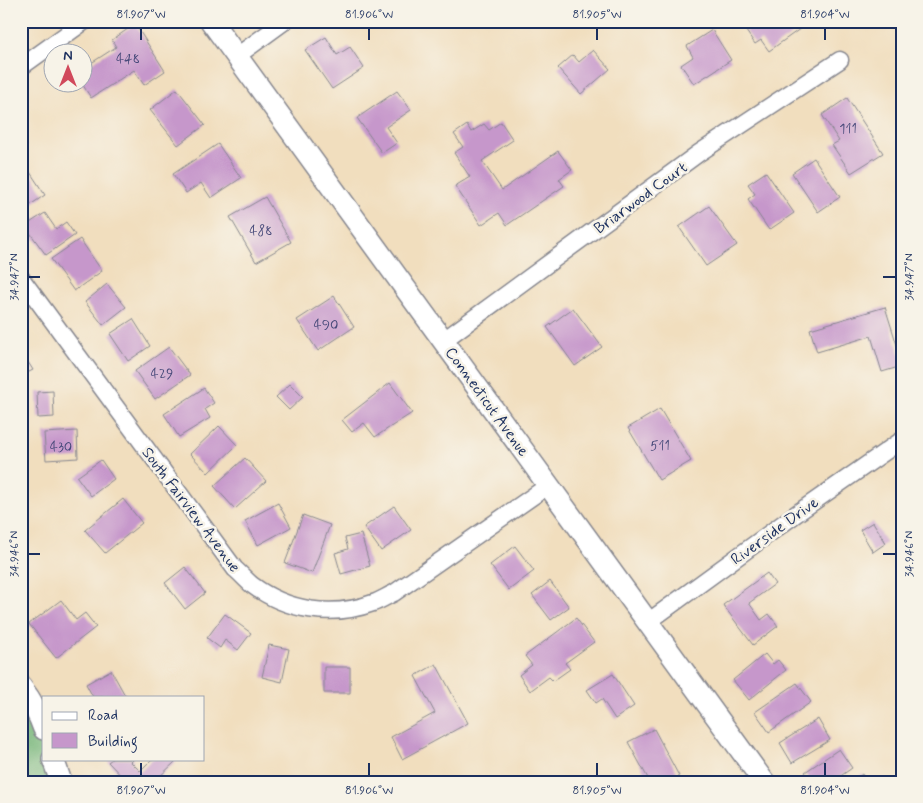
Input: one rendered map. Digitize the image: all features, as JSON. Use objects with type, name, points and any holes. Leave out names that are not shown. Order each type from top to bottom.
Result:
[{"type":"street","points":[[21,67],[85,21]]},
{"type":"street","name":"Connecticut Avenue","points":[[211,21],[764,782]]},
{"type":"street","points":[[237,56],[285,21]]},
{"type":"street","name":"Briarwood Court","points":[[444,340],[699,154],[840,60]]},
{"type":"street","name":"South Fairview Avenue","points":[[21,278],[235,569],[251,584],[269,596],[289,605],[310,610],[332,611],[354,609],[374,603],[394,593],[549,485]]},
{"type":"street","name":"Riverside Drive","points":[[648,622],[796,514],[902,440]]},
{"type":"street","points":[[21,687],[29,698],[42,724]]},
{"type":"street","points":[[53,760],[61,782]]},
{"type":"green space","points":[[21,687],[42,725],[42,760],[45,760],[61,782],[21,782]]},
{"type":"building","points":[[739,21],[811,21],[769,51],[761,40],[755,44]]},
{"type":"building","points":[[135,24],[165,71],[144,85],[134,70],[91,98],[87,92],[92,92],[92,63],[116,47],[112,40]]},
{"type":"building","points":[[712,30],[731,60],[694,84],[681,65],[693,57],[687,46]]},
{"type":"building","points":[[326,37],[337,55],[350,47],[364,68],[332,89],[305,50]]},
{"type":"building","points":[[593,50],[610,69],[581,94],[558,68],[573,55],[579,62]]},
{"type":"building","points":[[177,89],[205,125],[178,145],[150,110]]},
{"type":"building","points":[[397,91],[411,110],[386,127],[397,143],[382,153],[357,118]]},
{"type":"building","points":[[847,98],[883,153],[851,173],[832,145],[839,141],[822,115]]},
{"type":"building","points":[[501,122],[513,140],[482,161],[502,190],[558,151],[572,170],[559,179],[564,186],[507,225],[499,213],[481,225],[455,186],[470,177],[454,153],[463,147],[454,134],[467,125],[471,132],[484,124],[489,130]]},
{"type":"building","points":[[21,137],[27,146],[21,150]]},
{"type":"building","points":[[218,144],[241,178],[211,198],[201,183],[186,193],[173,174]]},
{"type":"building","points":[[814,158],[840,197],[818,212],[792,173]]},
{"type":"building","points":[[28,169],[45,195],[21,211],[21,174]]},
{"type":"building","points":[[766,172],[794,213],[769,230],[748,199],[755,194],[748,184]]},
{"type":"building","points":[[265,197],[291,242],[256,262],[230,217]]},
{"type":"building","points":[[709,206],[737,245],[706,266],[679,227]]},
{"type":"building","points":[[45,213],[56,229],[66,222],[75,235],[46,255],[25,226]]},
{"type":"building","points":[[80,239],[102,271],[74,291],[51,259]]},
{"type":"building","points":[[107,284],[126,307],[103,325],[85,302]]},
{"type":"building","points":[[334,296],[354,327],[318,351],[297,320]]},
{"type":"building","points":[[885,307],[902,366],[882,372],[871,336],[817,352],[810,329]]},
{"type":"building","points":[[573,308],[602,347],[575,366],[547,327]]},
{"type":"building","points":[[133,319],[150,346],[128,361],[110,334]]},
{"type":"building","points":[[169,347],[190,375],[155,399],[135,371]]},
{"type":"building","points":[[21,351],[33,370],[21,376]]},
{"type":"building","points":[[390,383],[412,413],[375,437],[364,423],[352,432],[342,420]]},
{"type":"building","points":[[290,384],[303,397],[289,410],[276,397]]},
{"type":"building","points":[[204,388],[214,403],[205,409],[210,418],[179,437],[164,414]]},
{"type":"building","points":[[53,391],[54,417],[38,418],[37,392]]},
{"type":"building","points":[[660,409],[691,461],[659,480],[628,428]]},
{"type":"building","points":[[219,426],[237,445],[208,473],[190,454]]},
{"type":"building","points":[[77,431],[78,458],[46,460],[44,433]]},
{"type":"building","points":[[245,458],[266,481],[235,509],[214,486]]},
{"type":"building","points":[[101,460],[114,479],[91,496],[77,477]]},
{"type":"building","points":[[123,499],[142,523],[105,553],[85,530]]},
{"type":"building","points":[[278,503],[291,527],[258,545],[245,521]]},
{"type":"building","points":[[394,506],[411,530],[381,551],[364,527]]},
{"type":"building","points":[[303,515],[330,525],[312,573],[285,563]]},
{"type":"building","points":[[873,522],[886,543],[873,552],[860,530]]},
{"type":"building","points":[[361,534],[370,566],[341,574],[335,553],[348,549],[345,538]]},
{"type":"building","points":[[515,546],[534,571],[509,590],[490,565]]},
{"type":"building","points":[[185,567],[205,593],[185,609],[165,583]]},
{"type":"building","points":[[767,573],[775,584],[749,603],[761,620],[769,614],[778,626],[753,645],[723,605]]},
{"type":"building","points":[[550,581],[569,607],[551,620],[532,595]]},
{"type":"building","points":[[61,600],[76,620],[85,613],[96,627],[56,658],[29,624]]},
{"type":"building","points":[[225,614],[251,633],[238,650],[225,640],[220,648],[207,638]]},
{"type":"building","points":[[576,618],[594,642],[565,663],[570,669],[553,681],[549,677],[530,691],[519,675],[532,665],[525,656]]},
{"type":"building","points":[[269,645],[289,649],[282,682],[262,677]]},
{"type":"building","points":[[765,654],[773,664],[778,660],[786,670],[749,700],[733,680]]},
{"type":"building","points":[[436,664],[468,723],[402,759],[391,737],[435,713],[415,676]]},
{"type":"building","points":[[324,667],[350,667],[350,693],[324,693]]},
{"type":"building","points":[[111,670],[125,696],[92,696],[86,684]]},
{"type":"building","points":[[613,674],[634,706],[615,719],[602,699],[596,703],[587,690]]},
{"type":"building","points":[[797,683],[811,702],[769,732],[755,712]]},
{"type":"building","points":[[818,719],[830,740],[792,763],[780,743]]},
{"type":"building","points":[[654,729],[679,776],[668,782],[650,782],[628,742]]},
{"type":"building","points":[[839,749],[852,768],[832,782],[812,782],[805,772]]},
{"type":"building","points":[[111,760],[133,760],[131,762],[140,771],[151,760],[176,761],[154,782],[127,782],[108,762]]},
{"type":"building","points":[[862,774],[867,782],[851,782]]},
{"type":"building","points":[[204,776],[209,782],[196,782]]}]
